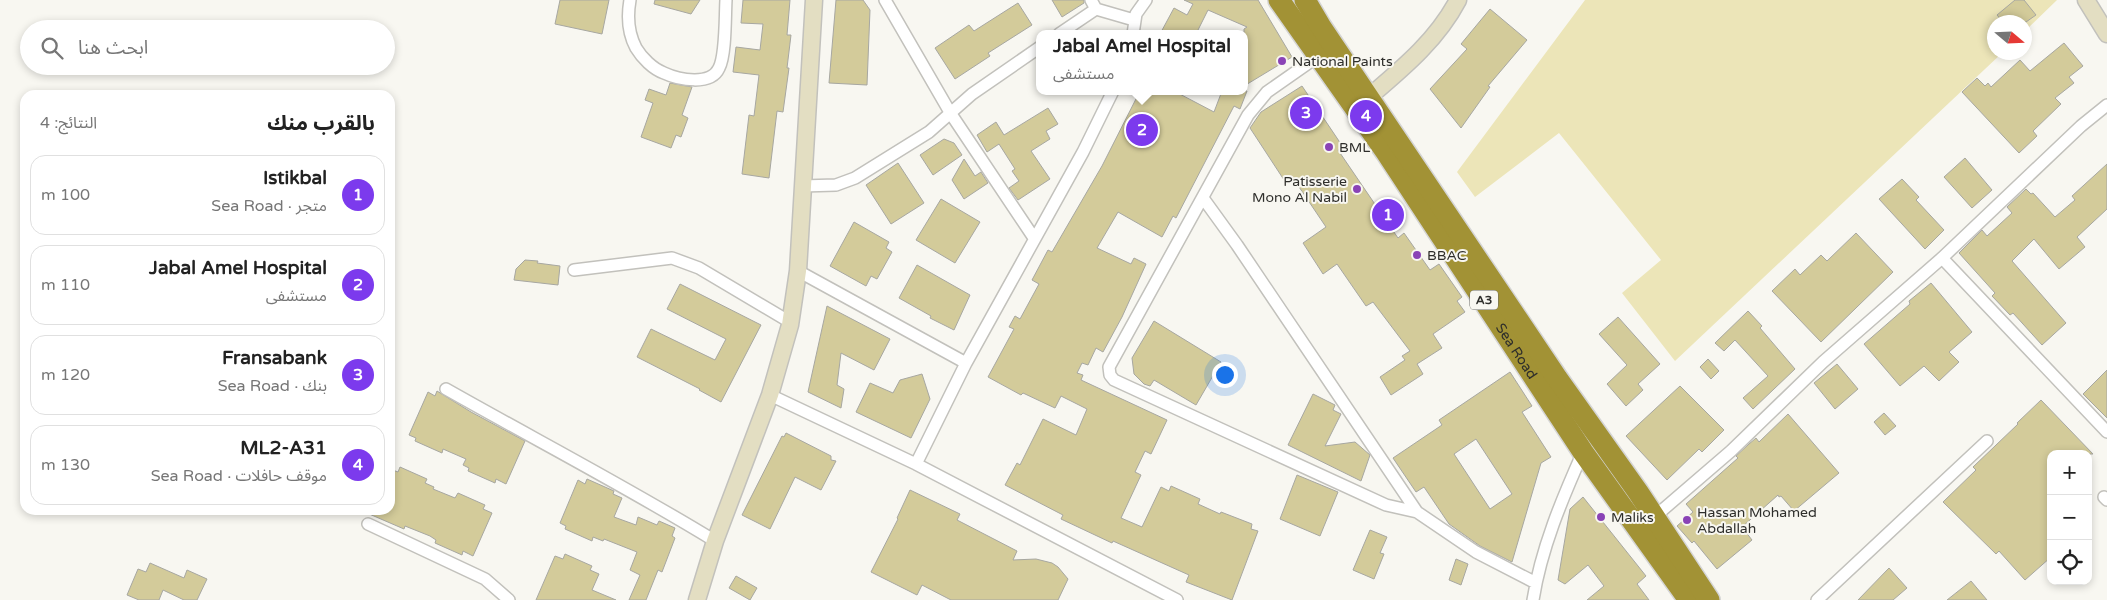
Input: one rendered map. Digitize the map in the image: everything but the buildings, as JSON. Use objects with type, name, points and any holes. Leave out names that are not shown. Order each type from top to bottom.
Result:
[{"type":"highway","name":"Sea Road","points":[[1279,0],[1317,57],[1386,152],[1583,452],[1647,522],[1709,600]]},
{"type":"highway","name":"Sea Road","points":[[1305,0],[1321,27],[1562,386],[1647,522],[1690,600]]},
{"type":"main road","points":[[698,600],[715,541],[770,395],[783,354],[790,322],[798,271],[814,0]]},
{"type":"main road","points":[[1369,97],[1425,47],[1440,29],[1458,0]]},
{"type":"main road","points":[[2087,1],[2107,34]]},
{"type":"street","points":[[630,0],[628,24],[631,38],[637,50],[646,60],[664,73],[705,80],[712,78],[721,62],[726,0]]},
{"type":"street","points":[[885,0],[951,114],[1034,238]]},
{"type":"street","points":[[1133,30],[1134,20],[1146,0]]},
{"type":"street","points":[[1064,30],[1094,4],[1134,20]]},
{"type":"street","points":[[802,186],[836,185],[855,178],[928,132],[972,94],[1036,50]]},
{"type":"street","points":[[1317,57],[1267,92],[1248,115],[1110,366],[1110,376],[1114,380],[1386,505],[1417,512],[1476,552],[1536,583]]},
{"type":"street","points":[[916,464],[966,363],[1083,152],[1111,95]]},
{"type":"street","points":[[1647,522],[1731,451],[1823,362],[1942,258],[2080,126],[2107,105]]},
{"type":"street","points":[[1202,198],[1237,244],[1417,512]]},
{"type":"street","points":[[574,270],[672,258],[699,268],[790,322]]},
{"type":"street","points":[[1942,258],[2107,432]]},
{"type":"street","points":[[798,271],[966,363]]},
{"type":"street","points":[[446,389],[570,459],[650,501],[715,541]]},
{"type":"street","points":[[770,395],[916,464],[1177,600]]},
{"type":"street","points":[[1817,600],[1987,441]]},
{"type":"street","points":[[1533,600],[1536,583],[1554,525],[1583,452]]},
{"type":"street","points":[[368,524],[485,578],[509,600]]},
{"type":"shaded area","points":[[1585,0],[2057,0],[2032,24],[2032,15],[1987,15],[1987,60],[1995,60],[1675,361],[1622,293],[1661,260],[1559,133],[1475,197],[1457,172]]},
{"type":"place","name":"National Paints","points":[[1282,61]]},
{"type":"place","name":"Fransabank","points":[[1306,113]]},
{"type":"place","name":"ML2-A31","points":[[1366,116]]},
{"type":"place","name":"Jabal Amel Hospital","points":[[1142,130]]},
{"type":"place","name":"BML","points":[[1329,147]]},
{"type":"place","name":"Patisserie Mono Al Nabil","points":[[1357,189]]},
{"type":"place","name":"Istikbal","points":[[1388,215]]},
{"type":"place","name":"BBAC","points":[[1417,255]]},
{"type":"place","name":"Maliks","points":[[1601,517]]},
{"type":"place","name":"Hassan Mohamed Abdallah","points":[[1687,520]]}]
